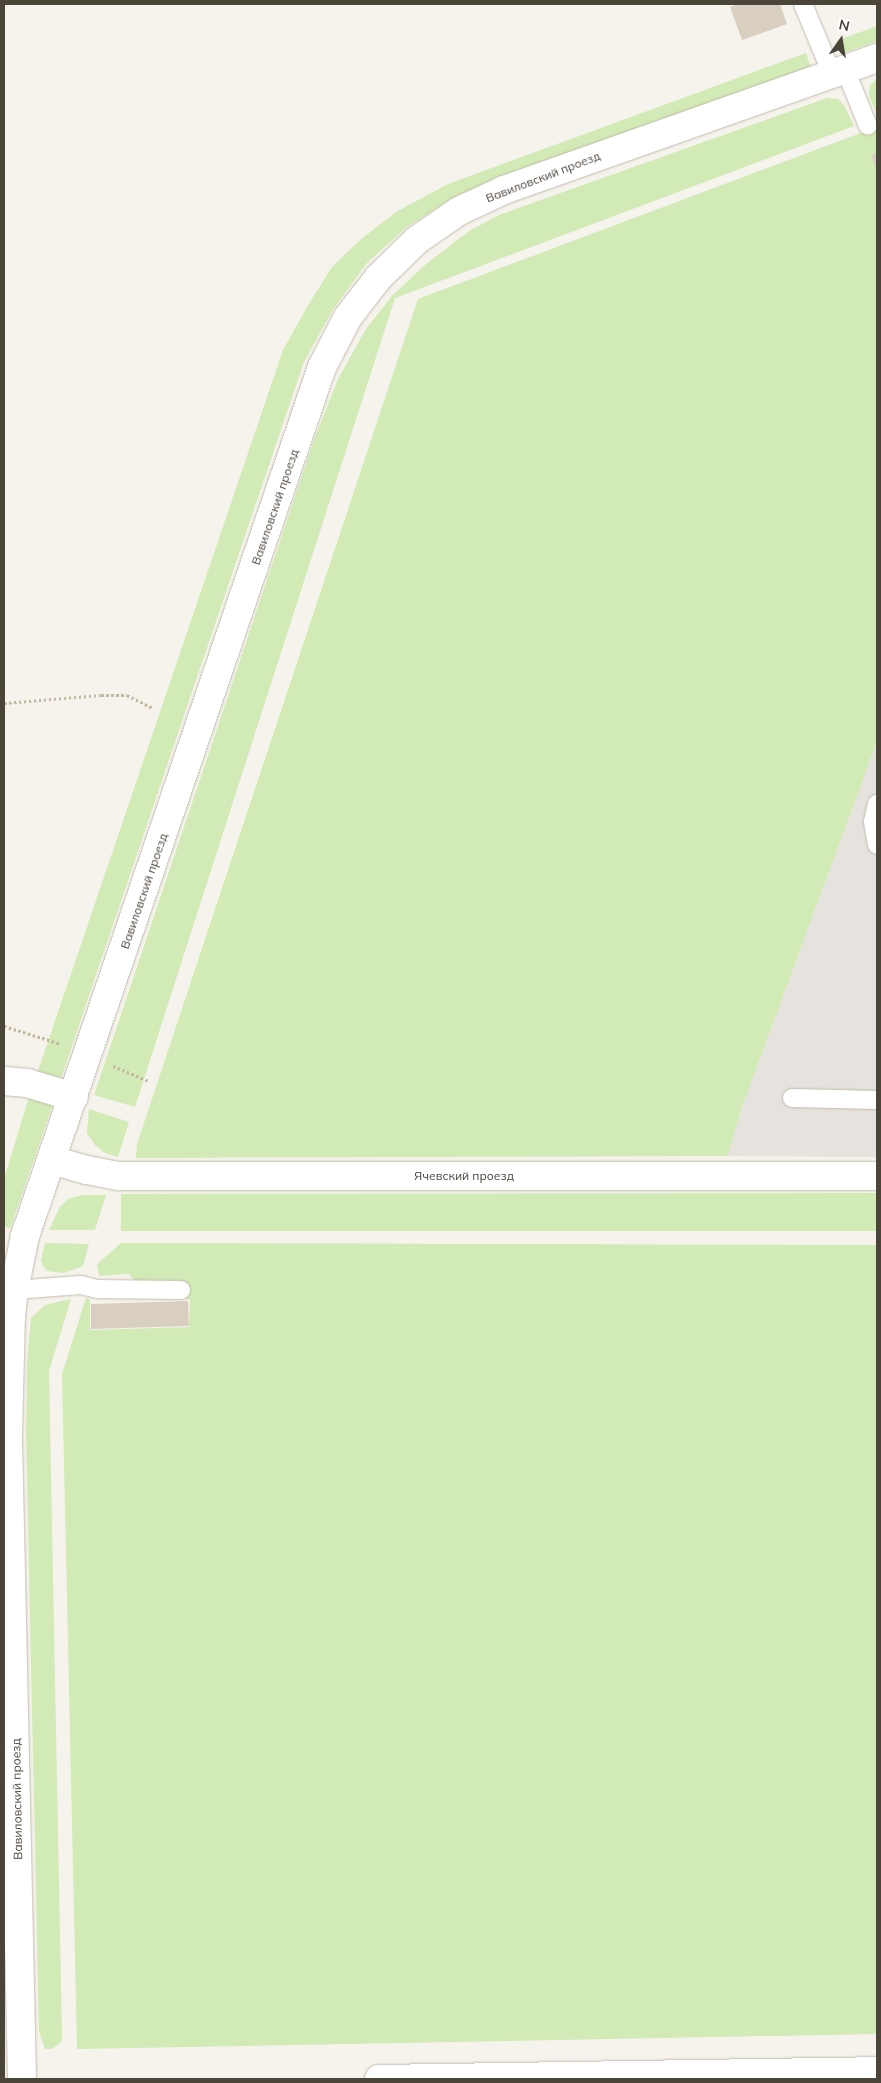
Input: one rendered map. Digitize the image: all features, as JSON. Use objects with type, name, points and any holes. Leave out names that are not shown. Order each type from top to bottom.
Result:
[{"type":"street","name":"Вавиловский проезд","points":[[22,2079],[8,1436],[11,1317],[14,1290],[25,1236],[322,367],[348,317],[378,278],[417,240],[459,211],[504,190],[877,58]]},
{"type":"street","points":[[4,1081],[27,1083],[74,1096]]},
{"type":"street","name":"Ячевский проезд","points":[[52,1160],[87,1170],[119,1176],[877,1176]]},
{"type":"street","points":[[379,2079],[877,2071]]},
{"type":"lane","points":[[803,4],[868,126]]},
{"type":"lane","points":[[877,804],[872,822],[877,845]]},
{"type":"lane","points":[[792,1098],[877,1100]]},
{"type":"lane","points":[[14,1290],[81,1285],[97,1289],[181,1290]]},
{"type":"path","points":[[4,703],[102,694],[127,695],[153,708]]},
{"type":"path","points":[[4,1026],[43,1037]]},
{"type":"shaded area","points":[[877,742],[877,1157],[728,1156],[741,1110]]},
{"type":"green space","points":[[877,26],[877,41],[840,54],[836,41]]},
{"type":"green space","points":[[806,53],[811,68],[499,178],[456,196],[407,227],[367,263],[334,308],[304,362],[59,1084],[36,1077],[283,350],[332,267],[360,240],[396,212],[448,184]]},
{"type":"green space","points":[[877,79],[877,114],[869,96],[870,85]]},
{"type":"green space","points":[[827,98],[838,99],[844,105],[854,126],[395,298],[135,1107],[94,1095],[315,437],[338,379],[366,329],[392,296],[425,265],[469,231],[499,215]]},
{"type":"green space","points":[[877,127],[877,742],[741,1110],[728,1156],[136,1158],[137,1144],[418,299]]},
{"type":"green space","points":[[31,1090],[55,1098],[10,1229],[4,1226],[4,1179]]},
{"type":"green space","points":[[89,1109],[129,1122],[118,1157],[105,1153],[95,1145],[87,1133]]},
{"type":"green space","points":[[877,1193],[877,1231],[121,1231],[121,1194]]},
{"type":"green space","points":[[83,1195],[106,1195],[95,1230],[49,1230],[60,1207],[68,1199]]},
{"type":"green space","points":[[45,1243],[89,1244],[83,1266],[64,1273],[47,1271],[41,1260]]},
{"type":"green space","points":[[121,1243],[877,1245],[877,2034],[77,2049],[62,1374],[86,1298],[90,1300],[90,1330],[189,1327],[190,1300],[137,1284],[129,1274],[99,1276],[97,1264]]},
{"type":"green space","points":[[71,1299],[49,1371],[62,2037],[61,2042],[52,2049],[45,2049],[39,2032],[26,1433],[27,1362],[31,1318],[45,1305]]},
{"type":"building","points":[[738,4],[780,4],[787,24],[742,40],[730,7]]},
{"type":"building","points":[[877,152],[877,171],[871,155]]},
{"type":"building","points":[[188,1301],[189,1326],[91,1329],[91,1304]]}]
